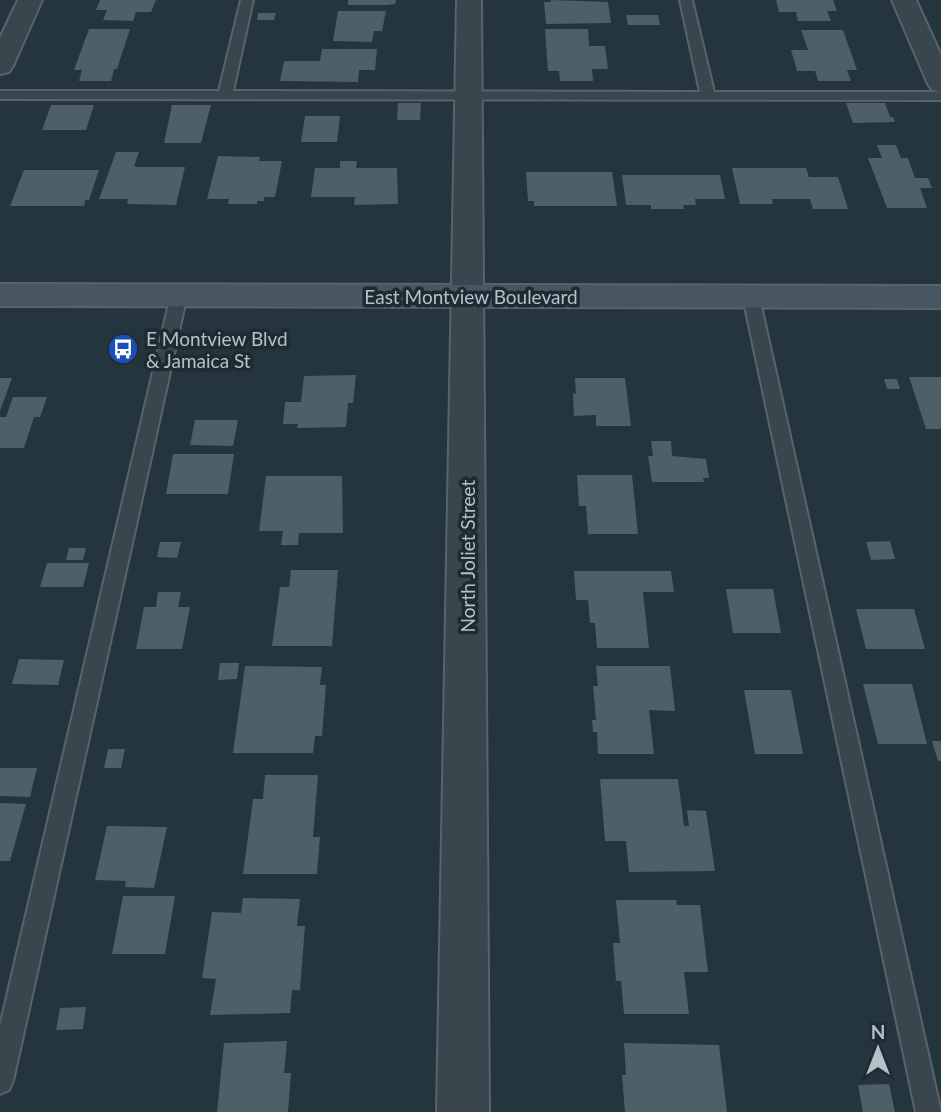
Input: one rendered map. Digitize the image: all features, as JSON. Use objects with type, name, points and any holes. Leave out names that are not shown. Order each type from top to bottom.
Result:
[{"type":"main road","name":"East Montview Boulevard","points":[[0,295],[941,297]]},
{"type":"street","points":[[0,65],[30,0]]},
{"type":"street","name":"North Joliet Street","points":[[463,1112],[469,0]]},
{"type":"street","points":[[904,0],[941,84]]},
{"type":"lane","points":[[225,95],[247,0]]},
{"type":"lane","points":[[686,0],[708,96]]},
{"type":"lane","points":[[0,95],[941,96]]},
{"type":"lane","points":[[0,1082],[180,295]]},
{"type":"lane","points":[[751,297],[929,1112]]},
{"type":"building","points":[[100,0],[156,0],[151,12],[136,12],[133,21],[103,20],[107,10],[96,10]]},
{"type":"building","points":[[348,0],[396,0],[395,4],[387,5],[348,5]]},
{"type":"building","points":[[776,0],[833,0],[837,11],[827,11],[831,21],[798,21],[796,12],[779,12]]},
{"type":"building","points":[[544,2],[608,2],[611,23],[546,24]]},
{"type":"building","points":[[338,11],[386,11],[382,31],[374,31],[372,42],[333,41]]},
{"type":"building","points":[[258,13],[276,13],[274,20],[257,20]]},
{"type":"building","points":[[626,15],[658,15],[660,25],[628,25]]},
{"type":"building","points":[[89,29],[130,29],[111,81],[79,81],[82,70],[74,70]]},
{"type":"building","points":[[545,29],[588,29],[589,46],[605,46],[608,69],[592,69],[593,81],[560,81],[559,71],[548,71]]},
{"type":"building","points":[[801,30],[843,30],[857,70],[847,70],[851,81],[818,81],[815,71],[797,71],[791,50],[808,50]]},
{"type":"building","points":[[322,49],[377,49],[375,70],[359,70],[358,82],[280,81],[284,61],[320,61]]},
{"type":"building","points":[[398,103],[421,103],[420,120],[397,120]]},
{"type":"building","points":[[846,103],[885,103],[895,122],[853,123]]},
{"type":"building","points":[[51,105],[94,105],[86,130],[42,130]]},
{"type":"building","points":[[172,105],[211,105],[201,143],[164,143]]},
{"type":"building","points":[[305,116],[340,116],[337,142],[301,142]]},
{"type":"building","points":[[877,145],[896,145],[901,158],[908,158],[915,178],[928,178],[932,188],[920,188],[927,208],[887,208],[868,158],[882,158]]},
{"type":"building","points":[[116,152],[139,152],[134,166],[137,167],[185,167],[176,205],[127,204],[128,199],[99,199]]},
{"type":"building","points":[[218,156],[260,157],[259,161],[282,161],[275,197],[264,197],[264,201],[257,201],[257,204],[228,204],[229,199],[207,199]]},
{"type":"building","points":[[340,161],[357,161],[356,168],[397,168],[398,204],[354,205],[355,197],[311,197],[315,168],[340,168]]},
{"type":"building","points":[[732,168],[806,168],[809,177],[838,177],[848,209],[813,209],[810,199],[772,199],[773,204],[740,204]]},
{"type":"building","points":[[24,170],[99,170],[89,200],[85,200],[84,206],[10,206]]},
{"type":"building","points":[[526,172],[612,172],[617,206],[534,206],[534,201],[528,201]]},
{"type":"building","points":[[622,175],[720,175],[725,199],[695,199],[696,205],[683,205],[684,209],[651,209],[651,205],[626,205]]},
{"type":"building","points":[[356,375],[353,403],[348,403],[346,427],[297,428],[298,424],[283,424],[285,402],[301,402],[304,376]]},
{"type":"building","points":[[909,377],[941,377],[941,429],[926,429]]},
{"type":"building","points":[[0,378],[12,378],[0,411]]},
{"type":"building","points":[[575,378],[625,378],[631,426],[596,426],[596,415],[574,416]]},
{"type":"building","points":[[884,379],[897,379],[900,389],[887,389]]},
{"type":"building","points":[[13,397],[47,397],[40,417],[34,417],[24,448],[0,448],[0,417],[6,417]]},
{"type":"building","points":[[195,420],[238,420],[233,446],[190,445]]},
{"type":"building","points":[[651,441],[671,441],[672,456],[706,459],[709,478],[703,478],[704,482],[652,482],[648,456],[653,456]]},
{"type":"building","points":[[173,454],[234,454],[228,494],[166,494]]},
{"type":"building","points":[[577,475],[632,475],[638,534],[588,534],[586,506],[579,506]]},
{"type":"building","points":[[266,476],[342,476],[343,533],[299,533],[298,545],[281,545],[283,531],[259,531]]},
{"type":"building","points":[[890,541],[895,559],[871,560],[866,542]]},
{"type":"building","points":[[160,542],[181,542],[177,558],[157,557]]},
{"type":"building","points":[[69,548],[86,548],[83,560],[66,560]]},
{"type":"building","points":[[47,563],[89,563],[83,587],[40,587]]},
{"type":"building","points":[[291,570],[338,570],[332,646],[272,646],[280,587],[289,587]]},
{"type":"building","points":[[574,571],[671,571],[674,592],[643,592],[649,648],[597,648],[595,623],[590,623],[588,600],[576,600]]},
{"type":"building","points":[[726,589],[773,589],[781,633],[733,633]]},
{"type":"building","points":[[158,592],[181,592],[178,607],[190,607],[182,649],[136,649],[144,607],[156,607]]},
{"type":"building","points":[[856,609],[914,609],[925,649],[866,649]]},
{"type":"building","points":[[19,659],[64,660],[58,685],[12,684]]},
{"type":"building","points":[[220,663],[239,663],[237,679],[218,680]]},
{"type":"building","points":[[245,666],[322,667],[320,685],[326,685],[322,736],[315,736],[313,753],[233,753]]},
{"type":"building","points":[[596,666],[670,666],[675,711],[649,710],[654,754],[598,754],[597,732],[593,732],[592,720],[596,720],[593,686],[598,686]]},
{"type":"building","points":[[863,684],[912,684],[927,744],[878,744]]},
{"type":"building","points":[[744,690],[791,690],[803,754],[755,754]]},
{"type":"building","points":[[932,741],[941,741],[941,761],[938,761]]},
{"type":"building","points":[[108,749],[125,749],[121,768],[104,768]]},
{"type":"building","points":[[0,768],[37,768],[30,797],[0,796]]},
{"type":"building","points":[[265,775],[318,775],[313,837],[320,837],[317,874],[243,874],[253,799],[263,799]]},
{"type":"building","points":[[600,779],[678,779],[684,826],[689,826],[687,810],[706,811],[715,871],[629,872],[626,841],[605,841]]},
{"type":"building","points":[[0,803],[26,804],[10,861],[0,861]]},
{"type":"building","points":[[107,826],[167,827],[154,888],[125,887],[126,881],[95,880]]},
{"type":"building","points":[[123,896],[175,896],[165,954],[112,954]]},
{"type":"building","points":[[243,898],[300,899],[297,926],[305,926],[300,990],[292,990],[290,1013],[210,1015],[216,979],[202,978],[212,912],[241,913]]},
{"type":"building","points":[[616,900],[676,900],[677,905],[700,905],[708,972],[684,972],[689,1014],[624,1014],[621,981],[616,981],[613,943],[620,943]]},
{"type":"building","points":[[86,1007],[83,1029],[56,1030],[60,1008]]},
{"type":"building","points":[[287,1041],[284,1073],[291,1073],[288,1112],[217,1112],[224,1043]]},
{"type":"building","points":[[624,1043],[719,1045],[727,1112],[625,1112],[622,1075],[626,1075]]},
{"type":"building","points":[[889,1084],[895,1112],[863,1112],[858,1085]]},
{"type":"place","name":"E Montview Blvd & Jamaica St","points":[[123,349]]}]
